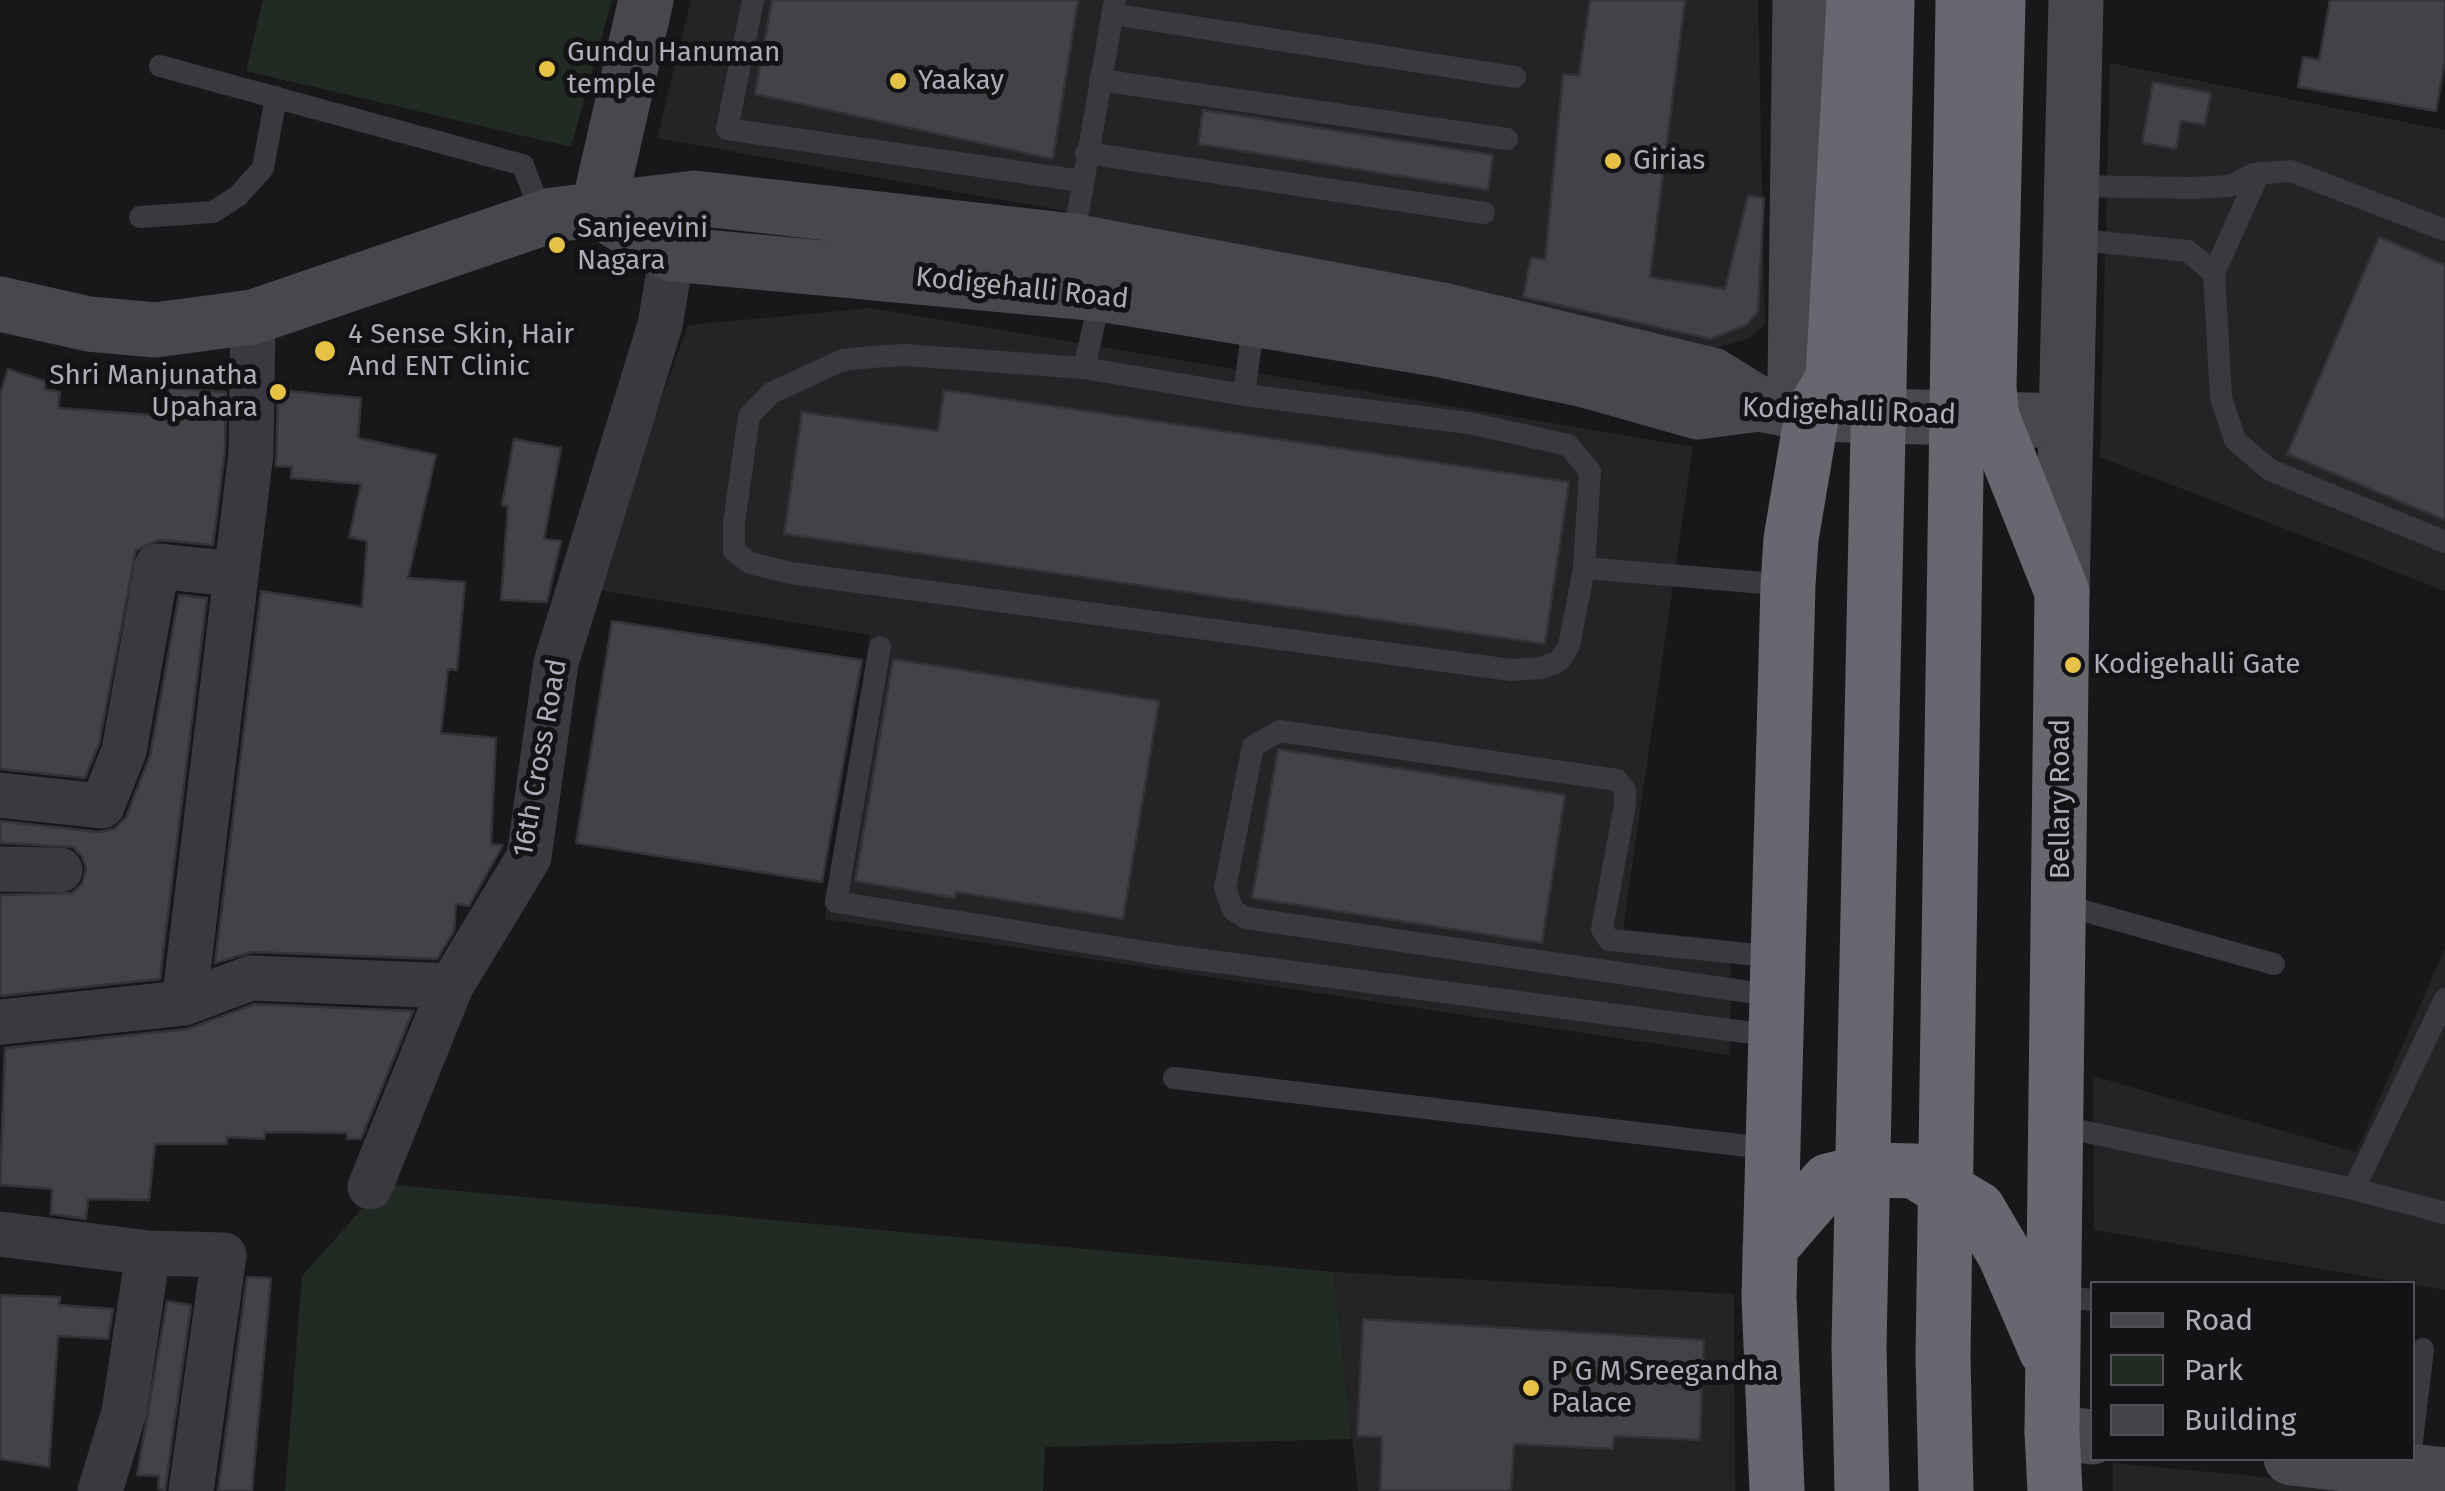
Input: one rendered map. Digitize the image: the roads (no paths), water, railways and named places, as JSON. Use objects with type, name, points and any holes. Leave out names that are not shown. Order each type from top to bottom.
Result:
[{"type":"highway","points":[[1777,1491],[1770,1248],[1788,585],[1791,539],[1812,414],[1833,378],[1854,0]]},
{"type":"highway","points":[[1862,1491],[1859,1326],[1887,0]]},
{"type":"highway","points":[[1946,1491],[1943,1356],[1963,0]]},
{"type":"highway","name":"Bellary Road","points":[[1998,0],[1988,388],[1992,417],[2062,592],[2059,1126],[2073,1298],[2054,1369],[2072,1434],[2056,1491]]},
{"type":"highway","points":[[1770,1248],[1828,1181],[1873,1170],[1914,1171],[1978,1209],[2005,1255],[2054,1369]]},
{"type":"main road","points":[[598,210],[646,0]]},
{"type":"main road","points":[[1800,0],[1795,381],[1812,414]]},
{"type":"main road","points":[[2062,592],[2076,0]]},
{"type":"main road","points":[[0,304],[89,324],[154,330],[253,317],[544,218],[696,198],[1072,241],[1442,310],[1712,375],[1759,404]]},
{"type":"main road","name":"Kodigehalli Road","points":[[598,210],[672,254],[1102,294],[1585,380],[1698,412],[1759,404],[1812,414],[2065,421]]},
{"type":"street","name":"16th Cross Road","points":[[370,1187],[451,986],[529,858],[556,663],[660,324],[672,254]]},
{"type":"street","points":[[184,1003],[251,454],[253,317]]},
{"type":"street","points":[[0,795],[102,806],[124,752],[156,566],[234,574]]},
{"type":"street","points":[[0,869],[60,870]]},
{"type":"street","points":[[0,1022],[184,1003],[251,978],[451,986]]},
{"type":"street","points":[[0,1234],[148,1253],[224,1256],[191,1491]]},
{"type":"street","points":[[110,1489],[148,1253]]},
{"type":"lane","points":[[752,0],[727,129],[1081,181]]},
{"type":"lane","points":[[1072,241],[1113,7],[1516,77]]},
{"type":"lane","points":[[160,66],[523,165],[544,218]]},
{"type":"lane","points":[[1100,80],[1508,139]]},
{"type":"lane","points":[[140,217],[213,212],[238,196],[263,168],[276,97]]},
{"type":"lane","points":[[1086,153],[1484,213]]},
{"type":"lane","points":[[2069,212],[2192,188],[2229,186],[2259,173],[2291,171],[2445,230]]},
{"type":"lane","points":[[2259,173],[2214,273],[2222,398],[2234,440],[2248,456],[2270,470],[2445,542]]},
{"type":"lane","points":[[2069,212],[2188,251],[2214,273]]},
{"type":"lane","points":[[1084,368],[1102,294]]},
{"type":"lane","points":[[1244,395],[1254,319]]},
{"type":"lane","points":[[888,356],[1084,368],[1244,395],[1484,425],[1568,445],[1590,471],[1584,568],[1569,646],[1559,662],[1542,668],[1511,670],[781,571],[750,564],[734,552],[734,522],[750,416],[771,393],[843,360],[888,356]]},
{"type":"lane","points":[[1584,568],[1788,585]]},
{"type":"lane","points":[[880,647],[836,902],[1140,952],[1776,997]]},
{"type":"lane","points":[[1280,730],[1617,780],[1624,790],[1625,805],[1602,928],[1610,940],[1776,997],[1246,918],[1233,910],[1225,888],[1254,746],[1280,730]]},
{"type":"lane","points":[[2060,904],[2274,964]]},
{"type":"lane","points":[[2354,1189],[2445,999]]},
{"type":"lane","points":[[1174,1078],[1772,1149]]},
{"type":"lane","points":[[2059,1126],[2354,1189],[2445,1213]]},
{"type":"lane","points":[[2419,1461],[2427,1349]]},
{"type":"place","name":"Gundu Hanuman temple","points":[[547,69]]},
{"type":"place","name":"Yaakay","points":[[898,81]]},
{"type":"place","name":"Girias","points":[[1613,161]]},
{"type":"place","name":"Sanjeevini Nagara","points":[[557,245]]},
{"type":"place","name":"4 Sense Skin, Hair And ENT Clinic","points":[[325,351]]},
{"type":"place","name":"Shri Manjunatha Upahara","points":[[278,392]]},
{"type":"place","name":"Kodigehalli Gate","points":[[2073,665]]},
{"type":"place","name":"P G M Sreegandha Palace","points":[[1531,1388]]}]
